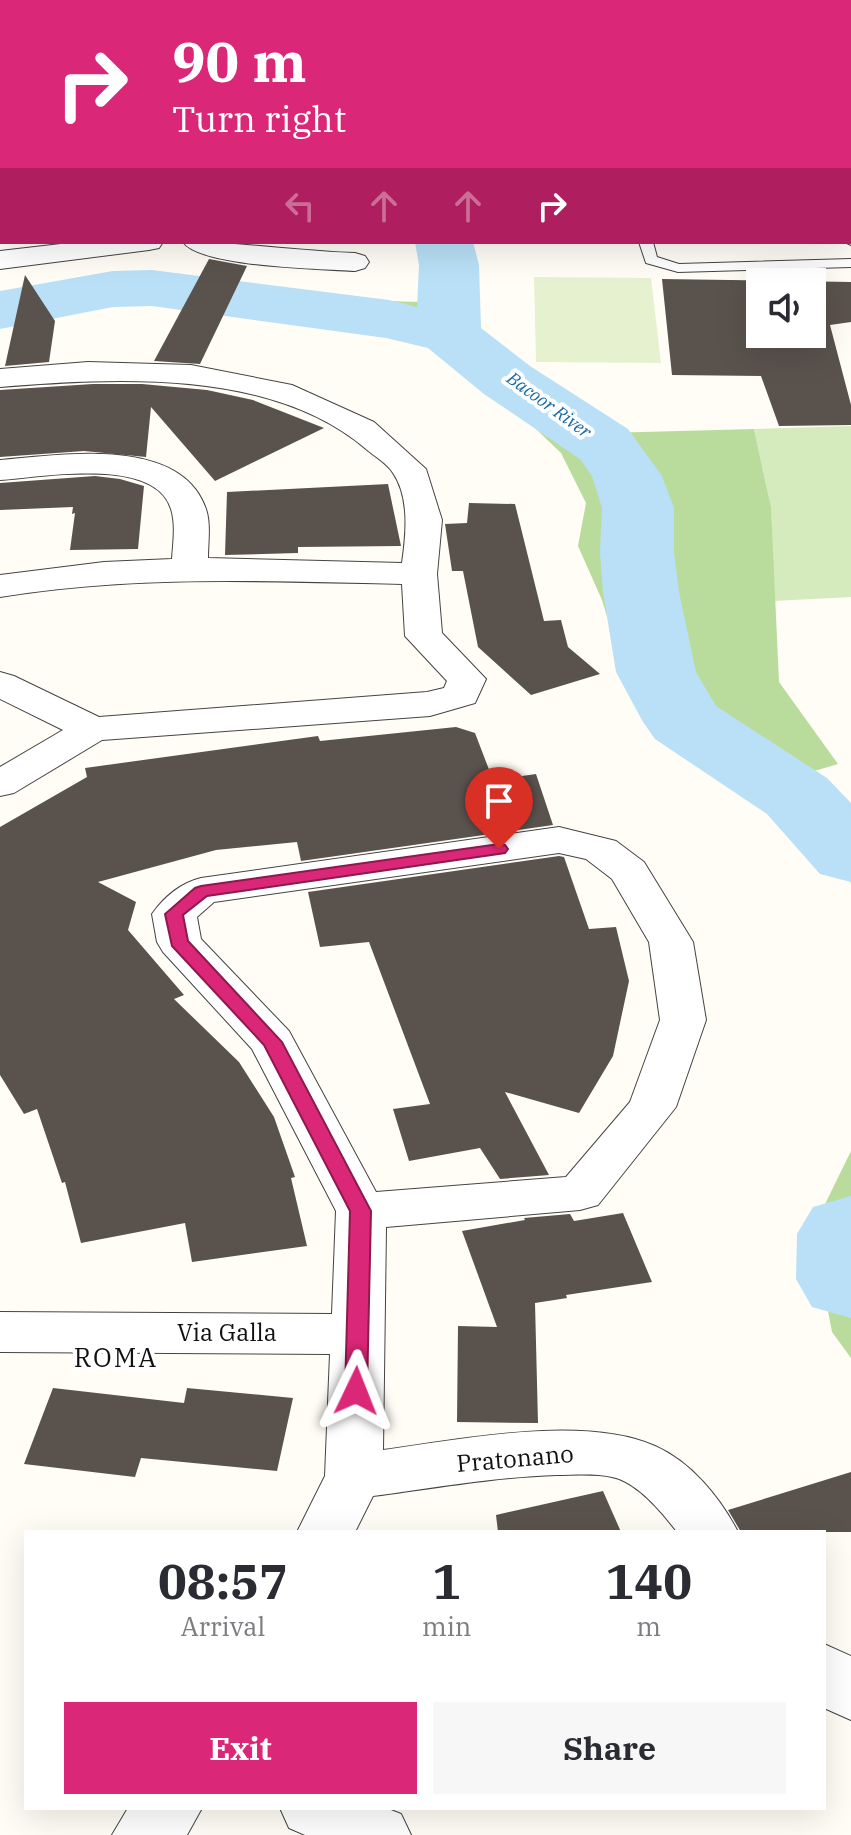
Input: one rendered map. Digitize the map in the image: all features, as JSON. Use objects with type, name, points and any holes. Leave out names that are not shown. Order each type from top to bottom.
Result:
[{"type":"street","points":[[0,260],[42,249],[118,244]]},
{"type":"street","points":[[203,244],[276,258],[355,262]]},
{"type":"street","points":[[0,378],[88,371],[191,374],[292,395],[362,429],[409,469],[425,520],[419,574],[424,636],[467,679],[461,695],[430,704],[93,729],[0,784]]},
{"type":"street","points":[[0,470],[103,464],[138,468],[169,478],[180,491],[188,509],[190,569]]},
{"type":"street","points":[[0,586],[66,577],[190,569],[419,574]]},
{"type":"street","points":[[0,684],[93,729]]},
{"type":"street","points":[[327,1530],[354,1476],[361,1211],[272,1042],[179,942],[174,914],[201,891],[559,840],[601,850],[629,871],[671,942],[683,1020],[652,1107],[580,1193],[361,1211]]},
{"type":"street","name":"Via Galla","points":[[0,1332],[358,1334]]},
{"type":"street","name":"Pratonano","points":[[354,1476],[571,1451],[632,1459],[686,1497],[708,1530]]},
{"type":"street","points":[[826,1672],[851,1694]]},
{"type":"street","points":[[145,1835],[168,1810]]},
{"type":"street","points":[[317,1810],[378,1835]]},
{"type":"lane","points":[[647,244],[651,260],[678,268],[851,263]]},
{"type":"green space","points":[[424,244],[464,244],[476,297],[476,330],[489,347],[541,380],[605,433],[754,429],[771,507],[779,682],[838,764],[791,778],[851,830],[851,883],[763,796],[657,726],[624,672],[602,600],[578,546],[586,503],[561,453],[513,407],[427,340],[358,331],[250,307],[183,298],[103,298],[68,311],[0,318],[0,301],[101,286],[163,281],[430,302],[432,266]]},
{"type":"green space","points":[[534,277],[651,278],[661,363],[536,362]]},
{"type":"green space","points":[[851,426],[851,597],[773,601],[771,507],[754,429]]},
{"type":"green space","points":[[851,1151],[851,1358],[832,1332],[820,1270],[819,1236],[826,1202]]},
{"type":"building","points":[[209,259],[247,266],[200,364],[154,361]]},
{"type":"building","points":[[25,275],[55,321],[49,362],[5,366]]},
{"type":"building","points":[[662,279],[746,280],[746,348],[826,348],[826,282],[851,282],[851,322],[830,325],[851,405],[851,425],[779,426],[761,376],[672,375]]},
{"type":"building","points":[[142,384],[207,390],[253,400],[324,428],[215,481],[151,407],[146,457],[84,451],[0,457],[0,390]]},
{"type":"building","points":[[95,476],[144,486],[138,549],[70,550],[75,513],[72,514],[73,507],[0,510],[0,483]]},
{"type":"building","points":[[388,484],[401,546],[298,547],[298,553],[225,555],[227,492]]},
{"type":"building","points":[[469,503],[515,504],[544,621],[561,620],[568,647],[600,674],[531,695],[478,647],[463,571],[452,571],[445,524],[467,523]]},
{"type":"building","points":[[456,727],[475,733],[493,780],[536,774],[553,825],[301,861],[297,842],[216,850],[98,882],[136,902],[128,930],[184,995],[174,999],[239,1062],[274,1117],[295,1177],[291,1178],[307,1246],[192,1262],[185,1223],[81,1243],[65,1182],[62,1183],[37,1109],[24,1114],[0,1075],[0,827],[87,777],[85,768],[318,736],[320,741]]},
{"type":"building","points":[[564,857],[589,929],[616,927],[629,981],[613,1056],[579,1113],[505,1092],[549,1175],[500,1179],[480,1148],[409,1161],[393,1109],[430,1104],[369,942],[320,947],[308,892]]},
{"type":"building","points":[[623,1213],[652,1282],[535,1303],[538,1423],[457,1422],[458,1326],[497,1327],[462,1231],[524,1218],[570,1214],[574,1221]]},
{"type":"building","points":[[53,1388],[184,1403],[187,1388],[293,1398],[277,1471],[141,1458],[135,1477],[24,1464]]},
{"type":"building","points":[[851,1472],[851,1532],[740,1530],[728,1510]]},
{"type":"building","points":[[603,1491],[620,1530],[498,1530],[496,1515]]},
{"type":"waterway","points":[[445,244],[450,276],[450,335]]},
{"type":"waterway","name":"Bacoor River","points":[[0,310],[113,289],[152,288],[389,319],[450,335]]},
{"type":"waterway","name":"Bacoor River","points":[[450,335],[507,380],[604,444],[627,476],[638,508],[637,552],[641,592],[656,672],[684,722],[797,796],[851,855]]},
{"type":"waterway","name":"Bacoor River","points":[[851,1234],[851,1279]]},
{"type":"district","name":"ROMA","points":[[116,1358]]},
{"type":"route","points":[[356,1391],[361,1211],[272,1042],[179,942],[174,914],[201,891],[499,849]]}]
